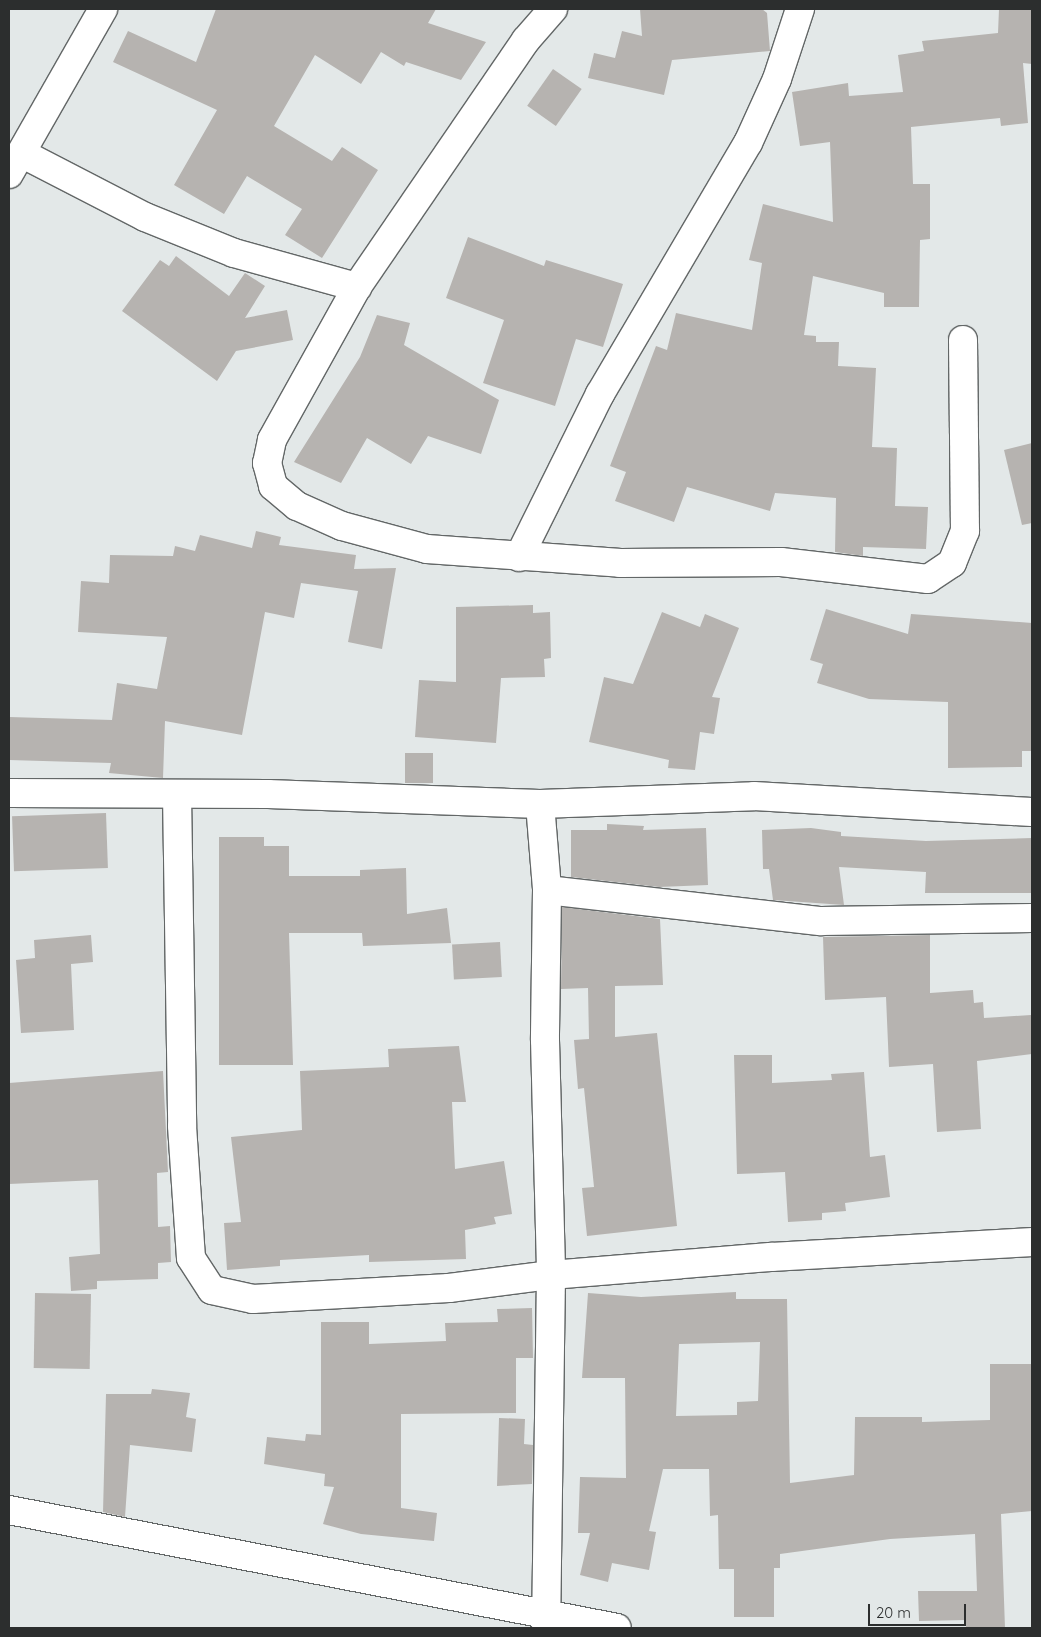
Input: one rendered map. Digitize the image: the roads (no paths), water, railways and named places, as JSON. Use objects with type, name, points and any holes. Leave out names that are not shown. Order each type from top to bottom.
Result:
[{"type":"street","points":[[103,9],[16,164],[234,253],[357,287]]},
{"type":"street","points":[[553,9],[526,40],[357,287],[272,440],[267,463],[272,486],[297,506],[342,526],[427,549],[620,563],[781,562],[928,579],[952,563],[965,531],[963,340]]},
{"type":"street","points":[[519,557],[600,394],[748,143],[777,79],[800,9]]},
{"type":"street","points":[[9,793],[177,794],[540,804],[754,796],[1032,812]]},
{"type":"street","points":[[177,794],[182,1135],[191,1258],[212,1290],[253,1299],[448,1288],[551,1275],[921,1246],[1032,1242]]},
{"type":"street","points":[[540,804],[547,890],[545,1040],[551,1275],[546,1620]]},
{"type":"street","points":[[547,890],[821,922],[1032,918]]},
{"type":"street","points":[[9,1510],[546,1620],[617,1628]]}]
